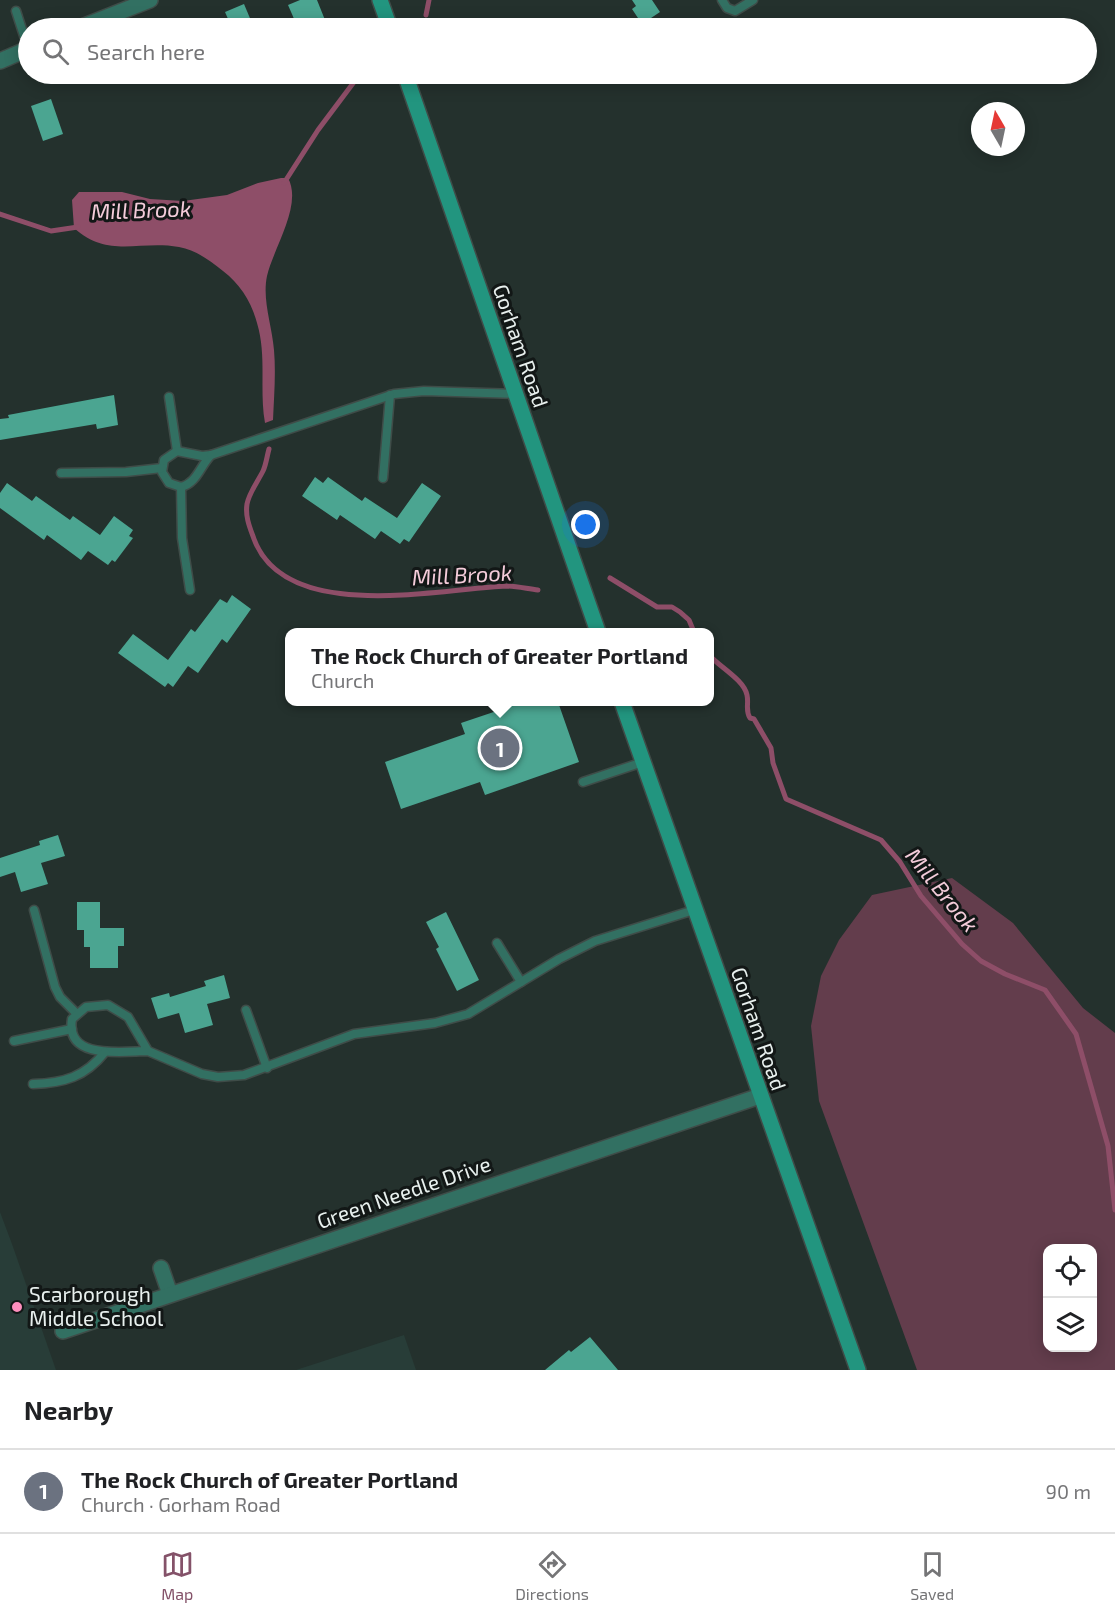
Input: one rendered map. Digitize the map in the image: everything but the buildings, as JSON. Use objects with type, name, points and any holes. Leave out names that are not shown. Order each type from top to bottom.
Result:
[{"type":"main road","points":[[380,0],[386,18]]},
{"type":"main road","name":"Gorham Road","points":[[408,84],[596,628]]},
{"type":"main road","name":"Gorham Road","points":[[623,706],[759,1096],[858,1370]]},
{"type":"street","points":[[104,18],[150,0]]},
{"type":"street","points":[[0,61],[18,53]]},
{"type":"street","name":"Green Needle Drive","points":[[63,1330],[759,1096]]},
{"type":"street","points":[[161,1268],[170,1294]]},
{"type":"lane","points":[[722,0],[727,8],[735,11],[753,0]]},
{"type":"lane","points":[[15,10],[18,19]]},
{"type":"lane","points":[[211,455],[202,464],[192,482],[180,487],[168,483],[162,468],[166,457],[177,451],[202,456],[211,455],[390,395],[424,391],[477,395],[514,394]]},
{"type":"lane","points":[[383,478],[390,395]]},
{"type":"lane","points":[[169,397],[177,451]]},
{"type":"lane","points":[[61,473],[126,472],[162,468]]},
{"type":"lane","points":[[180,487],[182,538],[189,590]]},
{"type":"lane","points":[[583,782],[643,762]]},
{"type":"lane","points":[[34,910],[55,987],[60,997],[76,1013]]},
{"type":"lane","points":[[148,1051],[128,1017],[118,1009],[108,1005],[93,1005],[76,1013],[72,1019],[72,1029],[80,1044],[94,1051],[148,1051],[202,1074],[218,1077],[244,1075],[354,1034],[453,1019],[468,1014],[595,941],[694,910]]},
{"type":"lane","points":[[497,943],[521,982]]},
{"type":"lane","points":[[246,1010],[267,1068]]},
{"type":"lane","points":[[14,1041],[72,1029]]},
{"type":"lane","points":[[33,1084],[74,1078],[90,1068],[105,1052]]},
{"type":"shaded area","points":[[952,878],[1013,923],[1083,1008],[1115,1033],[1115,1370],[917,1370],[819,1101],[811,1026],[821,976],[839,940],[872,895]]},
{"type":"shaded area","name":"Scarborough Middle School","points":[[0,1212],[12,1244],[56,1370],[0,1370]]},
{"type":"shaded area","points":[[404,1335],[416,1370],[296,1370]]},
{"type":"water","points":[[288,178],[292,189],[292,201],[290,214],[267,276],[266,303],[274,350],[275,376],[273,420],[265,423],[260,335],[252,307],[235,282],[207,259],[185,248],[164,245],[112,246],[87,237],[74,228],[72,200],[79,192],[122,192],[150,199],[183,201],[227,195],[258,183]]},
{"type":"waterway","points":[[426,15],[429,0]]},
{"type":"waterway","points":[[284,183],[318,130],[352,84]]},
{"type":"waterway","name":"Mill Brook","points":[[0,214],[51,231],[78,227]]},
{"type":"waterway","name":"Mill Brook","points":[[269,449],[264,469],[248,500],[247,518],[254,539],[271,566],[297,583],[330,592],[366,595],[405,595],[506,586],[538,590]]},
{"type":"waterway","name":"Mill Brook","points":[[610,578],[657,607],[672,607],[689,620],[692,628]]},
{"type":"waterway","name":"Mill Brook","points":[[714,659],[745,689],[747,710],[771,748],[773,763],[786,799],[881,840],[900,862],[921,896],[962,944],[981,961],[1005,974],[1045,990],[1076,1034],[1108,1146],[1115,1210]]},
{"type":"place","name":"The Rock Church of Greater Portland","points":[[500,748]]},
{"type":"place","name":"Scarborough Middle School","points":[[17,1307]]}]
